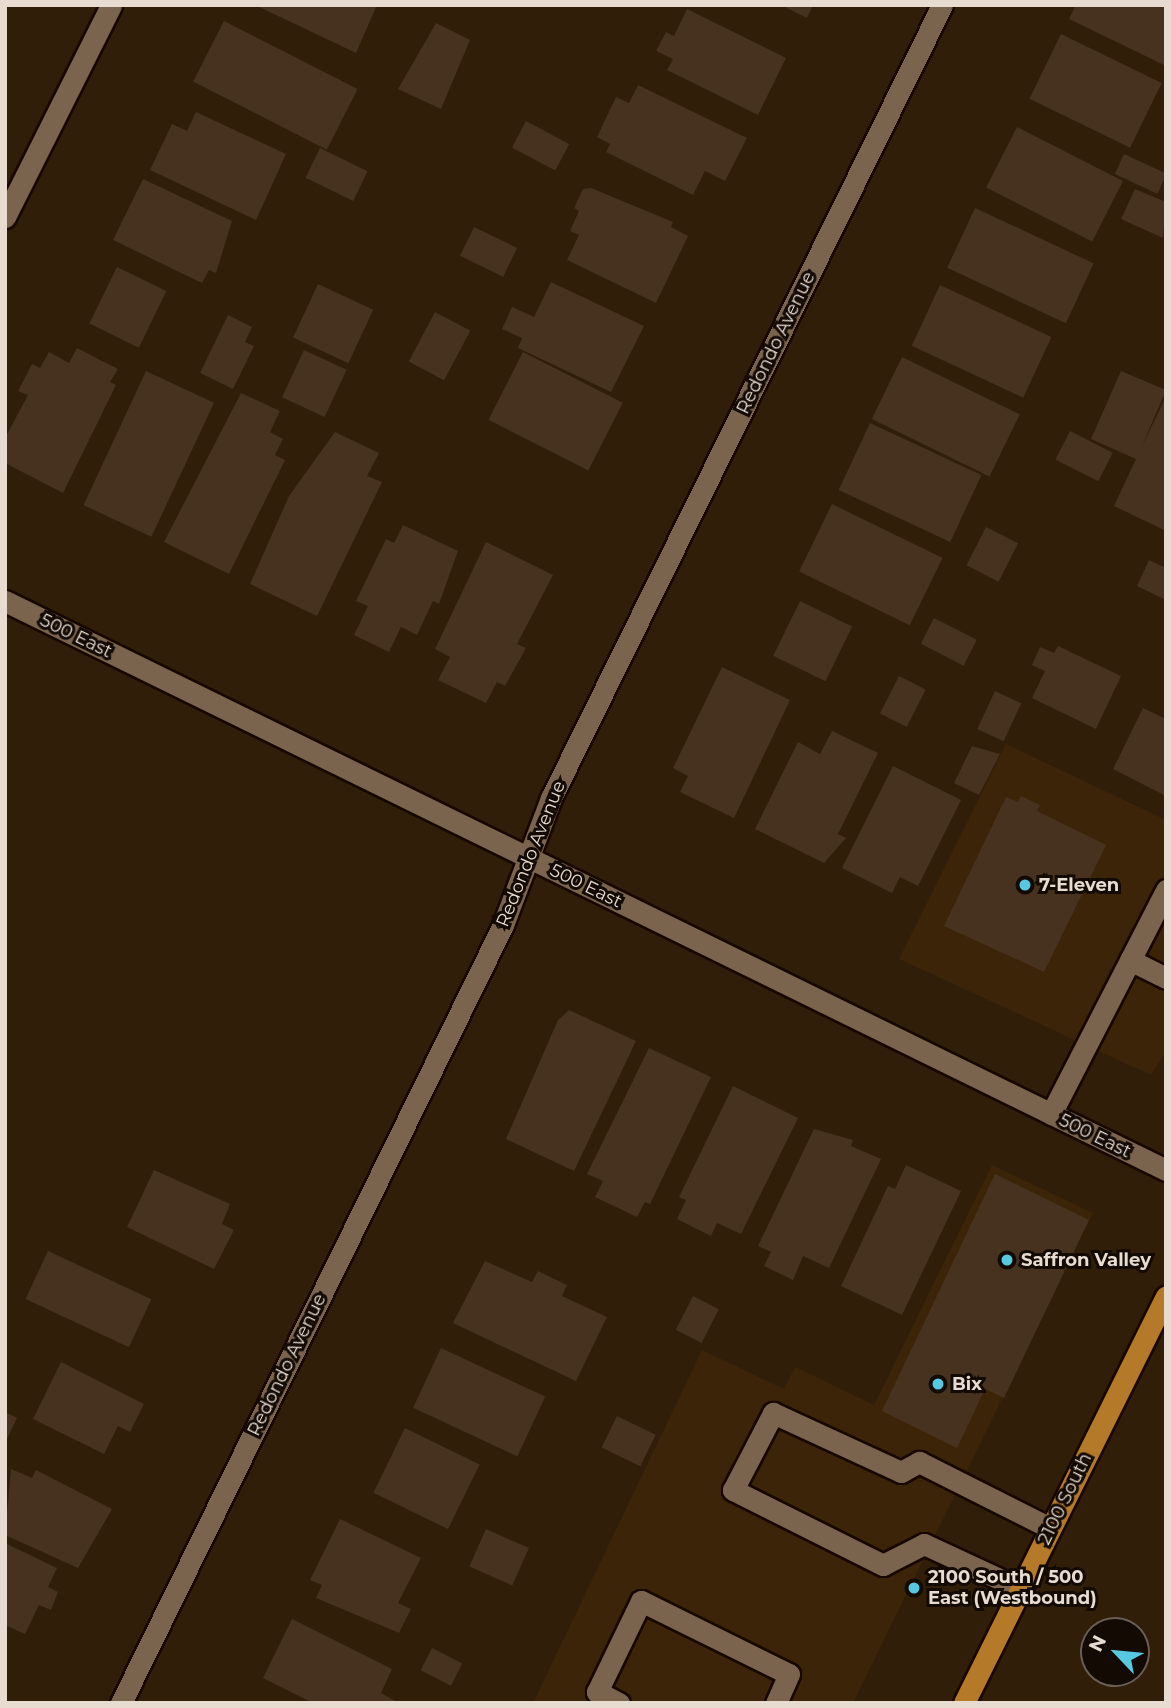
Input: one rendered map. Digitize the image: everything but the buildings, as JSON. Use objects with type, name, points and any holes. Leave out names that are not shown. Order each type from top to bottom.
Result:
[{"type":"main road","name":"2100 South","points":[[964,1703],[1166,1296]]},
{"type":"street","points":[[5,217],[111,5]]},
{"type":"street","name":"Redondo Avenue","points":[[121,1703],[503,925],[526,857],[942,5]]},
{"type":"street","name":"500 East","points":[[5,601],[1166,1171]]},
{"type":"street","points":[[1051,1114],[1166,890]]},
{"type":"street","points":[[1130,960],[1166,978]]},
{"type":"street","points":[[1021,1589],[924,1544],[883,1565],[733,1490],[773,1413],[901,1472],[919,1462],[1050,1528]]},
{"type":"street","points":[[619,1703],[597,1692],[641,1601],[789,1674],[776,1703]]},
{"type":"shaded area","points":[[1006,744],[1166,820],[1166,1051],[1151,1075],[899,959]]},
{"type":"shaded area","points":[[992,1165],[1093,1213],[853,1703],[533,1703],[702,1350],[784,1389],[795,1367],[874,1405]]},
{"type":"place","name":"7-Eleven","points":[[1025,885]]},
{"type":"place","name":"Saffron Valley","points":[[1007,1260]]},
{"type":"place","name":"Bix","points":[[938,1384]]},
{"type":"place","name":"2100 South / 500 East (Westbound)","points":[[914,1588]]}]
